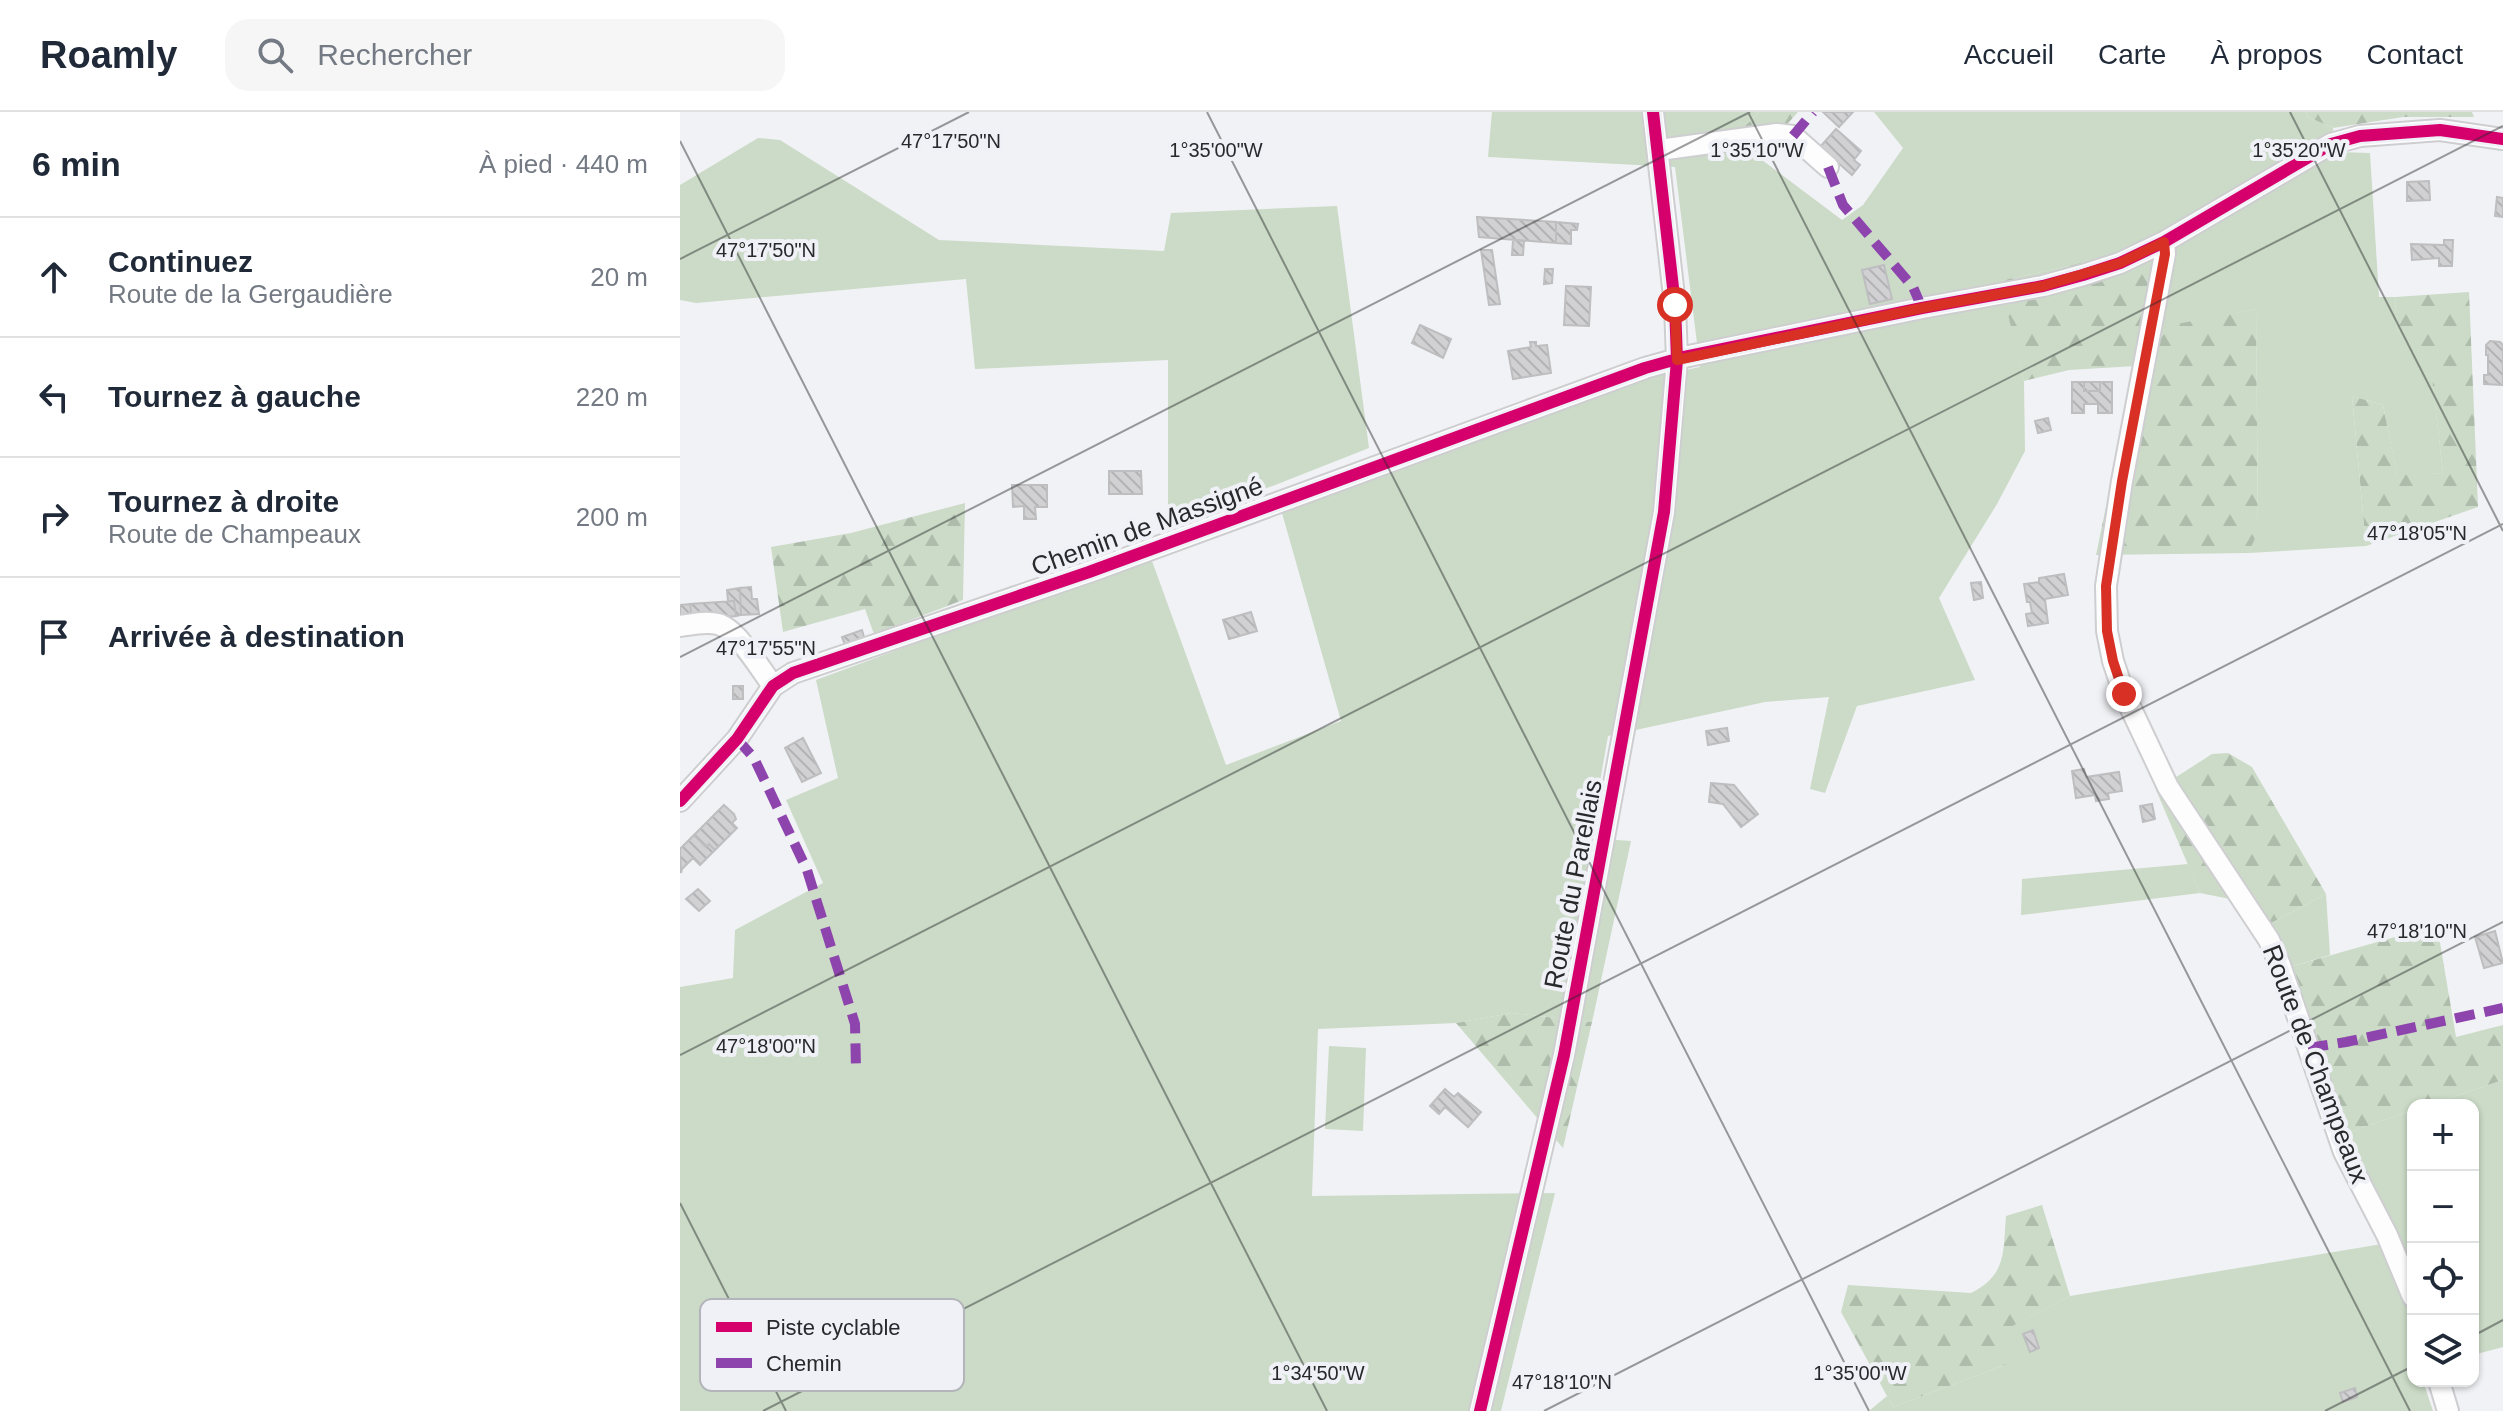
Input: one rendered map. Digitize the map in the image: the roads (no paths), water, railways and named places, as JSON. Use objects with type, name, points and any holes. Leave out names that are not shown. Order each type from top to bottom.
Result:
[{"type":"street","name":"Route du Parellais","points":[[1480,1411],[1567,1039],[1664,512],[1677,360],[1675,305],[1653,112]]},
{"type":"street","name":"Chemin de Massigné","points":[[680,801],[737,739],[773,686],[793,673],[1089,572],[1645,368],[1922,308],[2043,286],[2120,263],[2164,242],[2331,144],[2360,136],[2440,130],[2503,139]]},
{"type":"street","points":[[1659,150],[1777,134],[1793,136],[1828,167]]},
{"type":"street","name":"Route de Champeaux","points":[[2164,242],[2165,254],[2122,481],[2106,586],[2107,631],[2113,661],[2124,694],[2168,787],[2269,940],[2344,1152],[2387,1235],[2407,1283]]},
{"type":"street","points":[[680,626],[705,623],[729,629],[773,686]]},
{"type":"street","points":[[2441,1387],[2448,1411]]}]
